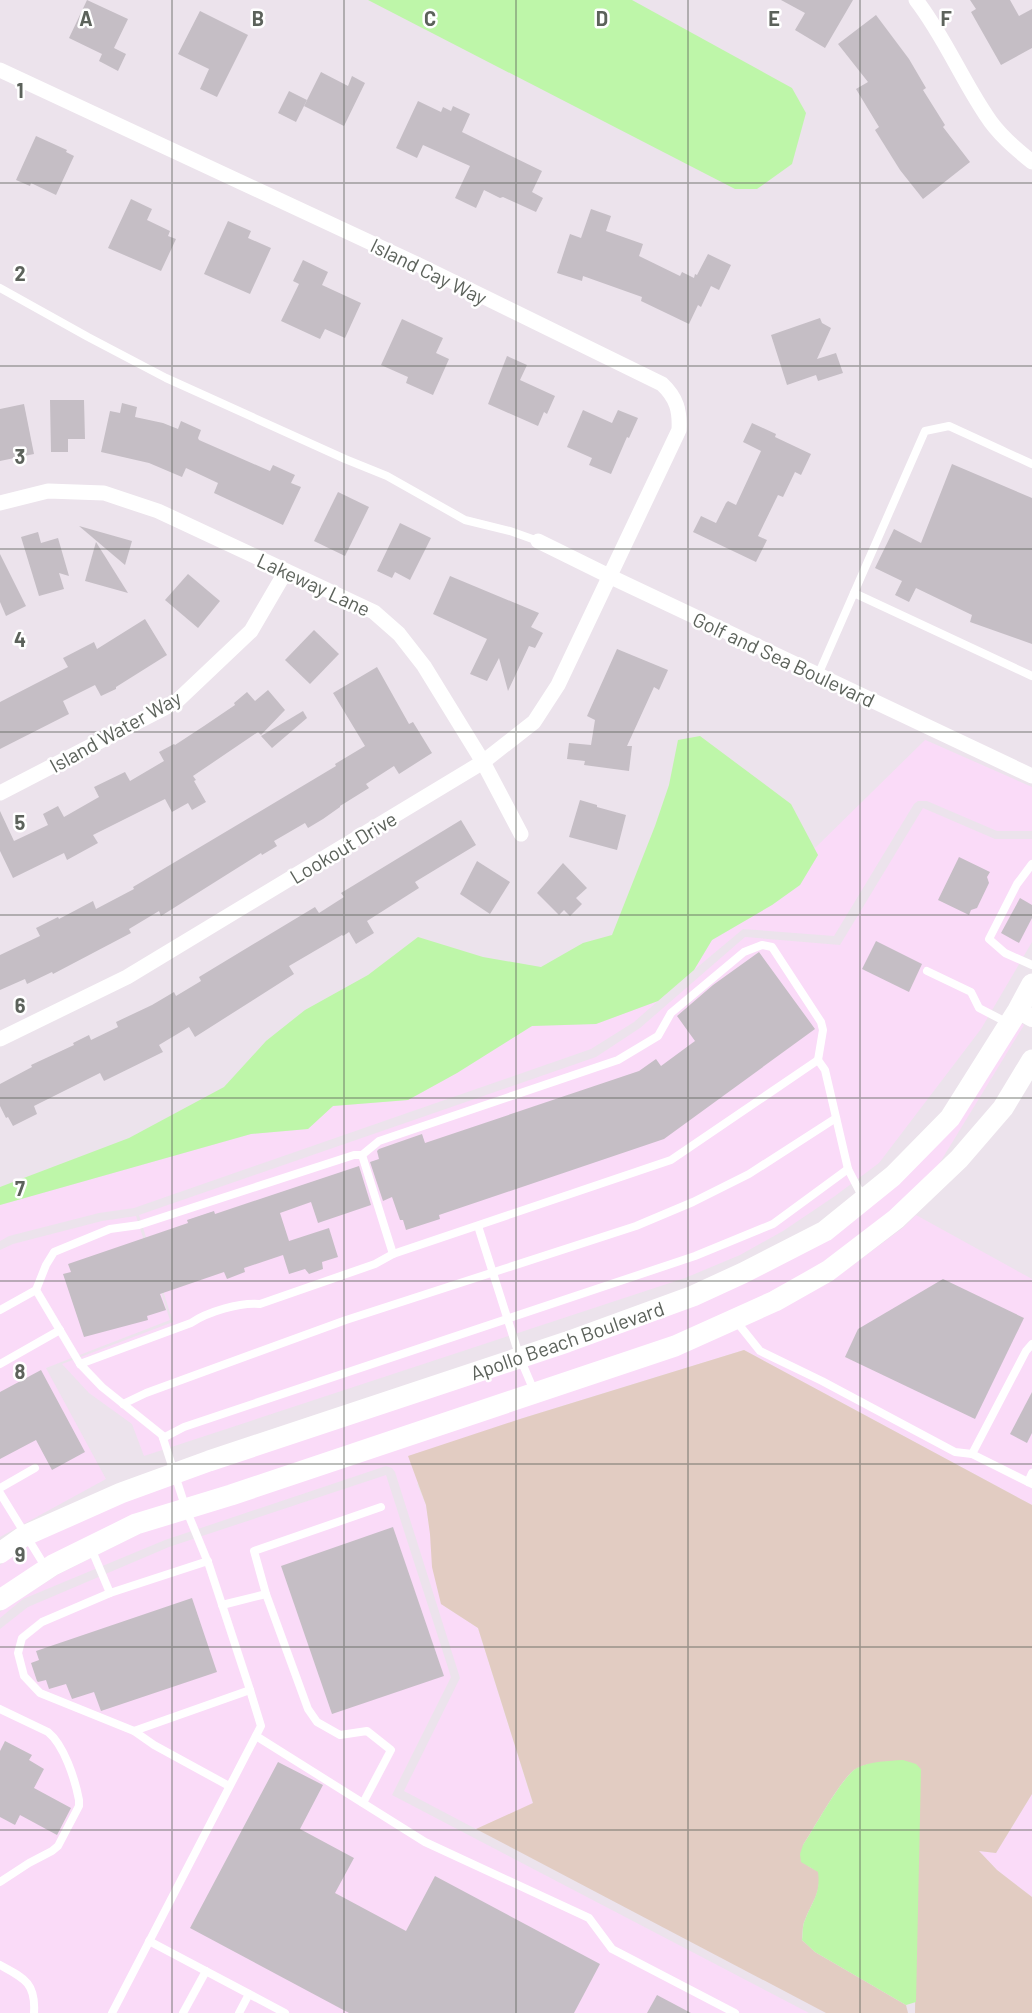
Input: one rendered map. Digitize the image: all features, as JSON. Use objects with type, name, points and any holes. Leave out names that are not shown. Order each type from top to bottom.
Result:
[{"type":"main road","name":"Apollo Beach Boulevard","points":[[0,1553],[24,1536],[121,1493],[174,1473],[520,1358],[693,1296],[825,1231],[893,1176],[950,1118],[1020,1017],[1032,984]]},
{"type":"main road","name":"Apollo Beach Boulevard","points":[[0,1599],[46,1570],[136,1524],[675,1346],[775,1301],[828,1271],[896,1219],[959,1159],[1004,1108],[1032,1060]]},
{"type":"street","points":[[916,0],[931,19],[987,117],[1010,143],[1032,162]]},
{"type":"street","name":"Island Cay Way","points":[[0,70],[423,267],[662,384],[677,402],[680,415],[679,430],[611,578]]},
{"type":"street","name":"Lakeway Lane","points":[[0,503],[48,491],[104,493],[158,511],[374,612],[399,634],[424,666],[483,762],[521,834]]},
{"type":"street","name":"Golf and Sea Boulevard","points":[[538,541],[611,578],[1032,776]]},
{"type":"street","name":"Island Water Way","points":[[0,793],[176,702],[251,631],[286,571]]},
{"type":"street","name":"Lookout Drive","points":[[0,1039],[127,977],[483,762],[534,722],[558,686],[611,578]]},
{"type":"lane","points":[[0,288],[166,378],[387,476],[465,520],[510,531],[538,541]]},
{"type":"lane","points":[[818,675],[925,431],[949,426],[1032,464]]},
{"type":"lane","points":[[854,593],[1032,676]]},
{"type":"lane","points":[[1032,864],[1017,884],[989,939],[1005,953],[1032,965]]},
{"type":"lane","points":[[0,1310],[36,1290],[54,1252],[110,1229],[139,1225],[354,1155],[362,1155],[379,1141],[618,1060],[658,1036],[671,1013],[693,992],[744,952],[762,945],[772,947],[821,1022],[823,1030],[818,1060],[825,1070],[848,1169],[863,1200]]},
{"type":"lane","points":[[927,971],[971,992],[979,1008],[1020,1017]]},
{"type":"lane","points":[[80,1364],[191,1323],[199,1317],[247,1303],[260,1304],[375,1264],[393,1254],[671,1160],[818,1060]]},
{"type":"lane","points":[[123,1404],[146,1393],[273,1346],[636,1226],[693,1202],[749,1174],[836,1118]]},
{"type":"lane","points":[[362,1155],[393,1254]]},
{"type":"lane","points":[[163,1438],[184,1427],[695,1256],[773,1224],[848,1169]]},
{"type":"lane","points":[[478,1226],[520,1358],[535,1393]]},
{"type":"lane","points":[[36,1290],[80,1364],[102,1387],[162,1435],[186,1509],[208,1561],[261,1726],[112,2013]]},
{"type":"lane","points":[[735,1319],[760,1351],[822,1381],[955,1452],[972,1454],[1030,1483],[1032,1473]]},
{"type":"lane","points":[[0,1364],[60,1330]]},
{"type":"lane","points":[[972,1454],[1026,1351],[1032,1344]]},
{"type":"lane","points":[[35,1468],[0,1490],[24,1536],[46,1570]]},
{"type":"lane","points":[[363,1803],[391,1750],[367,1731],[340,1735],[317,1722],[308,1709],[266,1594],[254,1551],[381,1507]]},
{"type":"lane","points":[[91,1547],[110,1593]]},
{"type":"lane","points":[[208,1561],[110,1593],[42,1622],[22,1638],[18,1653],[24,1676],[40,1693],[134,1731],[154,1745],[229,1786]]},
{"type":"lane","points":[[222,1605],[266,1594]]},
{"type":"lane","points":[[134,1731],[250,1690]]},
{"type":"lane","points":[[0,1709],[53,1736],[60,1746],[80,1800],[58,1846],[0,1882]]},
{"type":"lane","points":[[256,1736],[425,1842],[588,1918],[612,1949],[735,2013]]},
{"type":"lane","points":[[149,1941],[285,2013]]},
{"type":"lane","points":[[0,1965],[19,1975],[29,1986],[35,1997],[34,2013]]},
{"type":"lane","points":[[183,2013],[206,1971]]},
{"type":"lane","points":[[239,2013],[249,1994]]},
{"type":"shaded area","points":[[368,0],[632,0],[792,88],[806,113],[792,164],[757,189],[735,189]]},
{"type":"shaded area","points":[[700,736],[791,804],[818,855],[800,885],[772,905],[712,940],[694,970],[658,1001],[596,1024],[532,1026],[457,1073],[408,1100],[333,1106],[308,1129],[251,1134],[0,1205],[0,1187],[129,1138],[224,1087],[266,1041],[305,1010],[368,975],[418,937],[483,957],[541,967],[583,943],[612,935],[669,785],[678,740]]},
{"type":"shaded area","points":[[921,738],[1032,787],[1032,831],[997,831],[927,801],[918,801],[914,804],[834,936],[743,929],[694,970],[712,940],[772,905],[800,885],[818,855],[814,849],[925,740]]},
{"type":"shaded area","points":[[923,808],[995,839],[1032,839],[1032,942],[981,1029],[879,1163],[783,1231],[740,1255],[685,1278],[144,1456],[132,1424],[89,1393],[62,1364],[173,1322],[139,1215],[596,1057],[640,1028],[745,937],[840,945]]},
{"type":"shaded area","points":[[658,1001],[634,1022],[591,1049],[134,1208],[99,1213],[9,1236],[0,1241],[0,1205],[251,1134],[308,1129],[333,1106],[408,1100],[457,1073],[532,1026],[596,1024]]},
{"type":"shaded area","points":[[1021,1023],[1024,1025],[939,1164],[889,1212],[822,1263],[770,1293],[671,1337],[227,1486],[0,1588],[0,1565],[31,1544],[125,1501],[830,1240]]},
{"type":"shaded area","points":[[916,1215],[1032,1279],[1032,1505],[744,1350],[520,1419],[417,1484],[426,1505],[441,1604],[478,1628],[533,1804],[476,1829],[404,1791],[460,1678],[392,1468],[386,1466],[165,1540],[23,1599],[0,1618],[0,1612],[59,1574],[141,1533],[834,1279],[904,1227]]},
{"type":"shaded area","points":[[136,1216],[170,1320],[46,1368],[106,1479],[0,1537],[0,1250],[13,1244],[102,1221]]},
{"type":"shaded area","points":[[744,1350],[1032,1505],[1032,1794],[996,1853],[979,1851],[997,1870],[1032,1897],[1032,2013],[915,2013],[916,1942],[891,1761],[854,1770],[834,1794],[803,1845],[808,1866],[819,1872],[819,1880],[817,1892],[804,1922],[802,1940],[815,1952],[906,2005],[908,2013],[826,2013],[476,1829],[533,1803],[478,1628],[441,1604],[432,1567],[426,1505],[408,1456]]},
{"type":"shaded area","points":[[386,1475],[451,1677],[392,1795],[809,2013],[0,2013],[0,1629],[28,1607],[169,1547]]},
{"type":"shaded area","points":[[903,1760],[916,1764],[921,1769],[916,2002],[906,2005],[815,1952],[802,1940],[804,1922],[817,1892],[819,1880],[818,1872],[801,1862],[800,1854],[828,1804],[851,1773],[868,1764]]},
{"type":"shaded area","points":[[1032,1794],[1032,1897],[997,1870],[979,1851],[996,1853]]},
{"type":"building","points":[[87,0],[128,19],[114,48],[126,54],[118,71],[99,61],[102,54],[69,38]]},
{"type":"building","points":[[781,0],[853,0],[825,48],[795,30],[805,13]]},
{"type":"building","points":[[970,0],[1010,0],[1019,16],[1032,9],[1032,48],[1001,65],[971,12],[976,9]]},
{"type":"building","points":[[200,11],[248,35],[217,97],[200,89],[209,69],[178,54]]},
{"type":"building","points":[[876,15],[909,59],[926,88],[923,90],[945,125],[943,127],[970,162],[923,199],[900,170],[875,130],[879,127],[856,89],[868,82],[838,44]]},
{"type":"building","points":[[321,72],[348,86],[352,76],[365,83],[344,126],[304,106]]},
{"type":"building","points":[[289,91],[307,100],[296,122],[278,113]]},
{"type":"building","points":[[418,101],[441,112],[443,107],[451,111],[453,106],[470,114],[462,132],[542,171],[532,192],[543,198],[536,212],[484,190],[476,208],[455,198],[470,166],[423,145],[417,158],[396,148]]},
{"type":"building","points":[[36,136],[67,150],[66,152],[74,156],[56,195],[31,183],[30,186],[16,180]]},
{"type":"building","points":[[131,199],[152,209],[147,220],[170,231],[168,236],[176,239],[161,271],[108,248]]},
{"type":"building","points":[[591,209],[611,216],[606,231],[643,244],[639,256],[680,276],[682,272],[694,278],[708,254],[731,265],[719,290],[711,286],[701,307],[698,305],[689,324],[641,301],[642,297],[583,276],[582,281],[557,273],[570,234],[581,238]]},
{"type":"building","points":[[228,221],[251,231],[248,238],[271,248],[250,294],[204,274]]},
{"type":"building","points":[[303,260],[328,272],[322,285],[361,303],[345,338],[325,329],[320,339],[281,321],[299,284],[293,281]]},
{"type":"building","points":[[820,318],[822,323],[831,328],[817,359],[836,353],[843,373],[818,381],[816,375],[787,385],[771,335]]},
{"type":"building","points":[[402,319],[443,338],[436,353],[449,359],[433,395],[406,383],[408,377],[381,365]]},
{"type":"building","points":[[507,356],[527,365],[520,380],[555,396],[547,414],[544,412],[538,426],[488,404]]},
{"type":"building","points":[[50,400],[84,400],[85,439],[68,439],[68,452],[51,452]]},
{"type":"building","points":[[122,403],[137,407],[135,417],[178,429],[181,421],[201,430],[199,440],[270,471],[273,465],[295,475],[291,483],[301,487],[283,525],[214,493],[218,483],[186,468],[182,477],[149,463],[101,452],[110,411],[120,413]]},
{"type":"building","points":[[24,404],[34,454],[0,461],[0,409]]},
{"type":"building","points":[[583,410],[612,423],[618,410],[638,418],[611,474],[589,465],[592,458],[567,447]]},
{"type":"building","points":[[752,423],[811,454],[801,475],[795,472],[783,497],[778,495],[758,536],[767,540],[756,562],[693,532],[701,516],[716,523],[728,501],[736,505],[761,451],[743,442]]},
{"type":"building","points":[[952,464],[1032,498],[1032,644],[970,622],[972,615],[916,588],[909,602],[895,595],[902,581],[875,568],[894,529],[921,543]]},
{"type":"building","points":[[338,492],[369,507],[345,556],[314,541]]},
{"type":"building","points":[[400,523],[431,538],[410,580],[395,572],[392,578],[377,571]]},
{"type":"building","points":[[79,526],[132,541],[125,565]]},
{"type":"building","points":[[38,532],[41,543],[58,538],[69,576],[59,573],[64,589],[39,596],[21,537]]},
{"type":"building","points":[[96,542],[128,593],[85,581]]},
{"type":"building","points":[[0,554],[26,606],[6,616],[0,602]]},
{"type":"building","points":[[188,574],[220,601],[198,628],[165,600]]},
{"type":"building","points":[[450,576],[539,613],[531,627],[543,633],[535,648],[529,646],[508,691],[499,658],[487,681],[470,674],[487,639],[433,614]]},
{"type":"building","points":[[145,619],[167,655],[116,689],[101,696],[95,685],[63,701],[69,714],[0,749],[0,702],[68,667],[63,658],[94,642],[97,649]]},
{"type":"building","points":[[314,630],[339,654],[310,684],[285,660]]},
{"type":"building","points":[[617,649],[668,670],[659,690],[654,687],[627,746],[632,746],[629,771],[584,765],[585,761],[567,759],[569,743],[591,745],[595,720],[587,716]]},
{"type":"building","points":[[377,667],[409,724],[413,722],[432,753],[399,774],[394,766],[366,784],[369,788],[323,819],[308,828],[305,823],[274,841],[277,846],[262,855],[261,853],[161,916],[159,911],[129,929],[131,933],[53,974],[52,972],[27,984],[25,979],[0,990],[0,955],[40,936],[36,928],[93,901],[96,909],[134,889],[133,887],[336,766],[335,764],[365,746],[333,693]]},
{"type":"building","points":[[268,690],[285,710],[261,735],[258,732],[193,776],[206,802],[192,810],[188,803],[172,812],[165,799],[93,835],[98,843],[67,860],[64,853],[13,878],[0,851],[0,811],[14,841],[48,825],[43,814],[58,806],[64,817],[99,797],[94,787],[125,772],[130,781],[164,761],[159,752],[175,745],[235,705],[234,703],[247,692],[255,701]]},
{"type":"building","points":[[303,711],[307,718],[272,748],[261,736]]},
{"type":"building","points":[[580,800],[626,815],[617,850],[569,837]]},
{"type":"building","points":[[461,820],[476,845],[415,882],[419,888],[367,921],[374,933],[356,944],[349,932],[342,935],[289,966],[294,974],[195,1037],[189,1027],[159,1045],[163,1052],[104,1081],[100,1073],[34,1106],[37,1114],[13,1126],[8,1117],[6,1118],[0,1106],[0,1084],[89,1035],[91,1040],[118,1027],[116,1022],[174,992],[176,996],[201,981],[199,977],[315,907],[319,913],[344,897],[341,893]]},
{"type":"building","points":[[959,857],[990,872],[987,877],[989,883],[977,908],[971,910],[969,915],[938,900]]},
{"type":"building","points":[[477,861],[510,882],[490,914],[460,894]]},
{"type":"building","points":[[563,863],[587,888],[576,898],[582,904],[570,916],[564,910],[559,915],[537,893]]},
{"type":"building","points":[[1020,898],[1032,905],[1032,918],[1019,943],[1001,933]]},
{"type":"building","points":[[876,941],[922,964],[909,992],[862,969]]},
{"type":"building","points":[[759,952],[815,1029],[664,1139],[439,1215],[440,1219],[406,1230],[392,1197],[383,1201],[370,1162],[379,1159],[377,1151],[379,1149],[422,1134],[425,1143],[639,1071],[656,1059],[661,1066],[695,1041],[677,1016],[713,985]]},
{"type":"building","points":[[359,1166],[371,1205],[318,1223],[311,1202],[280,1213],[289,1241],[329,1228],[338,1257],[322,1262],[323,1269],[309,1274],[305,1269],[289,1274],[283,1255],[244,1268],[245,1272],[227,1279],[224,1272],[160,1294],[166,1310],[147,1316],[148,1320],[84,1337],[63,1274],[71,1272],[68,1264],[188,1223],[187,1220],[214,1211],[215,1214]]},
{"type":"building","points":[[943,1279],[1024,1318],[975,1419],[845,1357],[858,1329]]},
{"type":"building","points":[[41,1370],[85,1452],[52,1470],[36,1440],[0,1459],[0,1392]]},
{"type":"building","points":[[1032,1392],[1032,1433],[1027,1443],[1010,1434]]},
{"type":"building","points":[[393,1527],[444,1676],[332,1714],[281,1566]]},
{"type":"building","points":[[192,1598],[217,1672],[101,1711],[94,1692],[72,1699],[66,1684],[49,1689],[46,1680],[37,1681],[31,1663],[39,1660],[36,1651]]},
{"type":"building","points":[[5,1741],[32,1755],[29,1760],[44,1769],[34,1788],[71,1808],[57,1835],[20,1815],[15,1825],[0,1817],[0,1751]]},
{"type":"building","points":[[278,1762],[323,1785],[300,1829],[354,1858],[335,1893],[406,1931],[435,1876],[600,1964],[574,2013],[349,2013],[190,1928]]},
{"type":"building","points":[[657,1995],[691,2013],[647,2013]]}]
